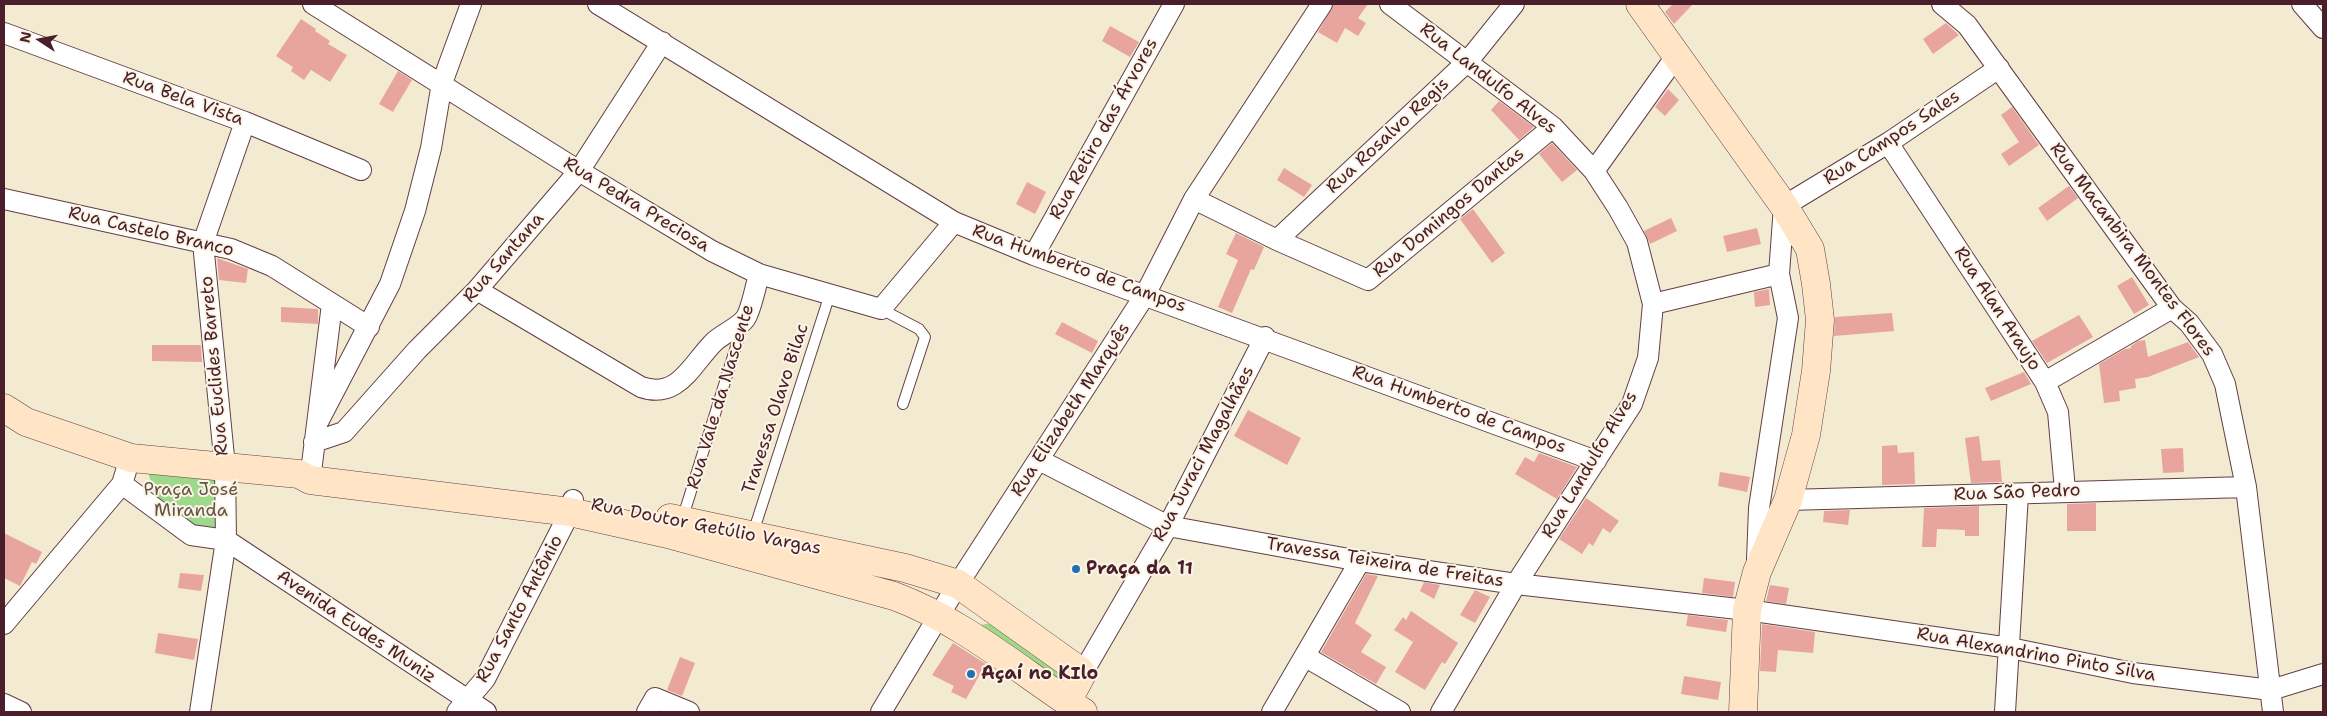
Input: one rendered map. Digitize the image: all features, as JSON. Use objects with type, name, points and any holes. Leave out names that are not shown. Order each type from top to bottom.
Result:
[{"type":"main road","points":[[1640,4],[1784,206],[1810,249],[1820,320],[1816,371],[1806,435],[1788,500],[1757,572],[1747,610],[1742,712]]},
{"type":"main road","name":"Rua Doutor Getúlio Vargas","points":[[4,408],[26,422],[131,458],[307,475],[682,520],[905,568],[958,584],[1078,670]]},
{"type":"main road","name":"Rua Doutor Getúlio Vargas","points":[[572,506],[894,596],[939,616],[966,632],[1067,705]]},
{"type":"main road","points":[[966,632],[985,605]]},
{"type":"main road","points":[[1067,705],[1078,670]]},
{"type":"street","name":"Rua Pedra Preciosa","points":[[312,4],[398,59],[442,83],[579,171],[712,251],[759,274],[881,309]]},
{"type":"street","points":[[316,433],[390,284],[415,211],[431,148],[442,83],[471,4]]},
{"type":"street","name":"Rua Humberto de Campos","points":[[598,4],[954,222],[1034,254],[1265,337],[1596,461]]},
{"type":"street","name":"Rua Retiro das Árvores","points":[[1034,254],[1174,4]]},
{"type":"street","name":"Rua Elizabeth Marquês","points":[[881,712],[958,584],[1145,295],[1194,199],[1322,4]]},
{"type":"street","name":"Rua Landulfo Alves","points":[[1390,4],[1553,127],[1594,171],[1637,242],[1653,304],[1648,358],[1632,404],[1516,584],[1441,712]]},
{"type":"street","name":"Rua Rosalvo Regis","points":[[1277,240],[1468,61],[1514,4]]},
{"type":"street","name":"Rua Macanbira Montes Flores","points":[[1942,4],[1967,25],[2172,308],[2189,323],[2212,354],[2221,376],[2246,486],[2273,712]]},
{"type":"street","points":[[2302,4],[2323,28]]},
{"type":"street","name":"Rua Bela Vista","points":[[4,33],[244,122],[361,170]]},
{"type":"street","name":"Rua Santana","points":[[316,433],[344,432],[417,350],[477,290],[579,171],[662,42]]},
{"type":"street","points":[[1594,171],[1677,55]]},
{"type":"street","name":"Rua Campos Sales","points":[[1784,206],[1888,142],[1999,68]]},
{"type":"street","name":"Rua Euclides Barreto","points":[[225,467],[203,243],[244,122]]},
{"type":"street","name":"Rua Domingos Dantas","points":[[1277,240],[1368,280],[1553,127]]},
{"type":"street","name":"Rua Alan Araujo","points":[[1888,142],[2045,382],[2058,412],[2065,490]]},
{"type":"street","name":"Rua Castelo Branco","points":[[4,199],[231,249],[272,266],[370,327]]},
{"type":"street","points":[[1194,199],[1277,240]]},
{"type":"street","points":[[1757,572],[1759,508],[1788,318],[1778,274],[1784,206]]},
{"type":"street","points":[[881,309],[954,222]]},
{"type":"street","name":"Rua Vale da Nascente","points":[[745,319],[759,274]]},
{"type":"street","points":[[1653,304],[1778,274]]},
{"type":"street","points":[[477,290],[641,387],[652,391],[663,391],[678,383],[715,341],[745,319]]},
{"type":"street","points":[[307,475],[316,433],[332,304]]},
{"type":"street","points":[[2045,382],[2172,308]]},
{"type":"street","name":"Rua Juraci Magalhães","points":[[1078,670],[1168,526],[1265,337]]},
{"type":"street","points":[[5,619],[122,484],[131,458]]},
{"type":"street","name":"Travessa Teixeira de Freitas","points":[[1039,460],[1168,526],[1360,561],[1516,584],[1747,610]]},
{"type":"street","points":[[200,712],[226,540],[225,467]]},
{"type":"street","points":[[122,484],[191,535],[226,540]]},
{"type":"street","name":"Rua São Pedro","points":[[1788,500],[2018,494],[2065,490],[2246,486]]},
{"type":"street","points":[[2005,712],[2018,494]]},
{"type":"street","name":"Rua Santo Antônio","points":[[462,707],[485,678],[572,506]]},
{"type":"street","name":"Avenida Eudes Muniz","points":[[226,540],[462,707],[486,712]]},
{"type":"street","points":[[1272,712],[1306,657],[1360,561]]},
{"type":"street","name":"Rua Alexandrino Pinto Silva","points":[[1747,610],[2010,648],[2133,673],[2271,690],[2323,674]]},
{"type":"street","points":[[1306,657],[1400,712]]},
{"type":"street","points":[[4,704],[21,712]]},
{"type":"street","points":[[651,705],[689,712]]},
{"type":"lane","name":"Travessa Olavo Bilac","points":[[753,535],[830,294]]},
{"type":"lane","points":[[881,309],[919,329],[925,337],[903,404]]},
{"type":"lane","name":"Rua Vale da Nascente","points":[[682,520],[745,319]]},
{"type":"green space","name":"Praça José Miranda","points":[[147,468],[218,479],[216,535],[196,531],[156,500]]},
{"type":"green space","points":[[992,623],[1060,672],[1060,685],[975,626]]},
{"type":"building","points":[[1334,4],[1368,4],[1358,18],[1366,23],[1358,36],[1345,28],[1337,43],[1318,32]]},
{"type":"building","points":[[1673,4],[1693,4],[1674,24],[1665,12]]},
{"type":"building","points":[[301,19],[330,41],[328,44],[347,55],[330,82],[311,70],[304,80],[291,71],[293,67],[276,56]]},
{"type":"building","points":[[1946,23],[1959,35],[1933,54],[1923,39]]},
{"type":"building","points":[[1110,26],[1139,42],[1130,57],[1102,41]]},
{"type":"building","points":[[398,71],[412,80],[393,112],[379,104]]},
{"type":"building","points":[[1668,89],[1679,100],[1665,116],[1655,107]]},
{"type":"building","points":[[1499,101],[1534,127],[1519,140],[1491,110]]},
{"type":"building","points":[[2012,107],[2039,145],[2009,166],[2001,154],[2019,142],[2001,115]]},
{"type":"building","points":[[1552,143],[1577,170],[1562,182],[1539,154]]},
{"type":"building","points":[[1284,168],[1312,185],[1304,197],[1277,180]]},
{"type":"building","points":[[1027,182],[1046,192],[1035,214],[1016,204]]},
{"type":"building","points":[[2069,186],[2078,198],[2047,221],[2038,208]]},
{"type":"building","points":[[1473,209],[1505,253],[1492,263],[1460,219]]},
{"type":"building","points":[[1671,218],[1677,231],[1650,244],[1644,231]]},
{"type":"building","points":[[1757,228],[1761,244],[1727,252],[1723,236]]},
{"type":"building","points":[[1236,233],[1264,247],[1254,270],[1251,269],[1232,313],[1218,307],[1238,260],[1226,254]]},
{"type":"building","points":[[217,258],[248,269],[246,283],[219,280]]},
{"type":"building","points":[[2132,277],[2149,305],[2134,314],[2117,286]]},
{"type":"building","points":[[1769,289],[1770,305],[1755,307],[1754,292]]},
{"type":"building","points":[[281,307],[318,309],[318,324],[281,322]]},
{"type":"building","points":[[1892,313],[1894,331],[1834,336],[1835,317]]},
{"type":"building","points":[[2079,315],[2093,337],[2047,363],[2032,341]]},
{"type":"building","points":[[1062,322],[1098,341],[1092,353],[1055,334]]},
{"type":"building","points":[[2145,340],[2148,357],[2188,342],[2199,357],[2148,377],[2135,379],[2136,388],[2119,391],[2120,401],[2104,403],[2099,364],[2125,349],[2131,348],[2138,341]]},
{"type":"building","points":[[152,345],[201,345],[202,362],[152,361]]},
{"type":"building","points":[[2024,372],[2031,384],[1991,401],[1985,388]]},
{"type":"building","points":[[1248,410],[1301,438],[1287,465],[1234,436]]},
{"type":"building","points":[[1979,436],[1982,461],[2000,460],[2002,482],[1971,483],[1965,438]]},
{"type":"building","points":[[1897,445],[1898,453],[1914,452],[1915,484],[1882,485],[1882,446]]},
{"type":"building","points":[[2183,448],[2184,472],[2163,473],[2161,449]]},
{"type":"building","points":[[1539,453],[1577,467],[1557,499],[1515,474],[1525,457],[1534,462]]},
{"type":"building","points":[[1720,472],[1750,477],[1747,492],[1718,486]]},
{"type":"building","points":[[1586,498],[1619,521],[1610,533],[1603,528],[1593,546],[1589,543],[1582,554],[1559,539]]},
{"type":"building","points":[[2096,503],[2096,531],[2067,531],[2067,504]]},
{"type":"building","points":[[1979,506],[1979,536],[1965,536],[1965,530],[1937,529],[1936,547],[1922,547],[1924,508]]},
{"type":"building","points":[[1850,510],[1848,525],[1823,522],[1824,511]]},
{"type":"building","points":[[4,533],[42,552],[36,564],[32,562],[20,586],[4,578]]},
{"type":"building","points":[[180,573],[204,575],[201,591],[178,588]]},
{"type":"building","points":[[1366,574],[1378,576],[1355,623],[1372,635],[1361,652],[1386,667],[1376,684],[1321,652]]},
{"type":"building","points":[[1704,578],[1735,582],[1733,597],[1702,593]]},
{"type":"building","points":[[1424,582],[1440,585],[1434,599],[1420,591]]},
{"type":"building","points":[[1770,585],[1789,588],[1786,604],[1766,601]]},
{"type":"building","points":[[1475,590],[1490,597],[1475,623],[1460,615]]},
{"type":"building","points":[[1411,611],[1458,643],[1445,664],[1442,662],[1425,690],[1395,672],[1413,642],[1394,630],[1403,617],[1406,620]]},
{"type":"building","points":[[1688,615],[1728,620],[1726,632],[1686,626]]},
{"type":"building","points":[[1762,624],[1815,632],[1813,653],[1778,650],[1776,672],[1760,671]]},
{"type":"building","points":[[158,633],[198,639],[194,660],[155,653]]},
{"type":"building","points":[[953,643],[986,664],[966,699],[951,692],[954,686],[932,675]]},
{"type":"building","points":[[680,657],[695,663],[682,696],[667,690]]},
{"type":"building","points":[[1684,676],[1721,682],[1718,700],[1681,694]]},
{"type":"place","name":"Praça da 11","points":[[1076,569]]},
{"type":"place","name":"Açaí no KIlo","points":[[971,674]]}]
